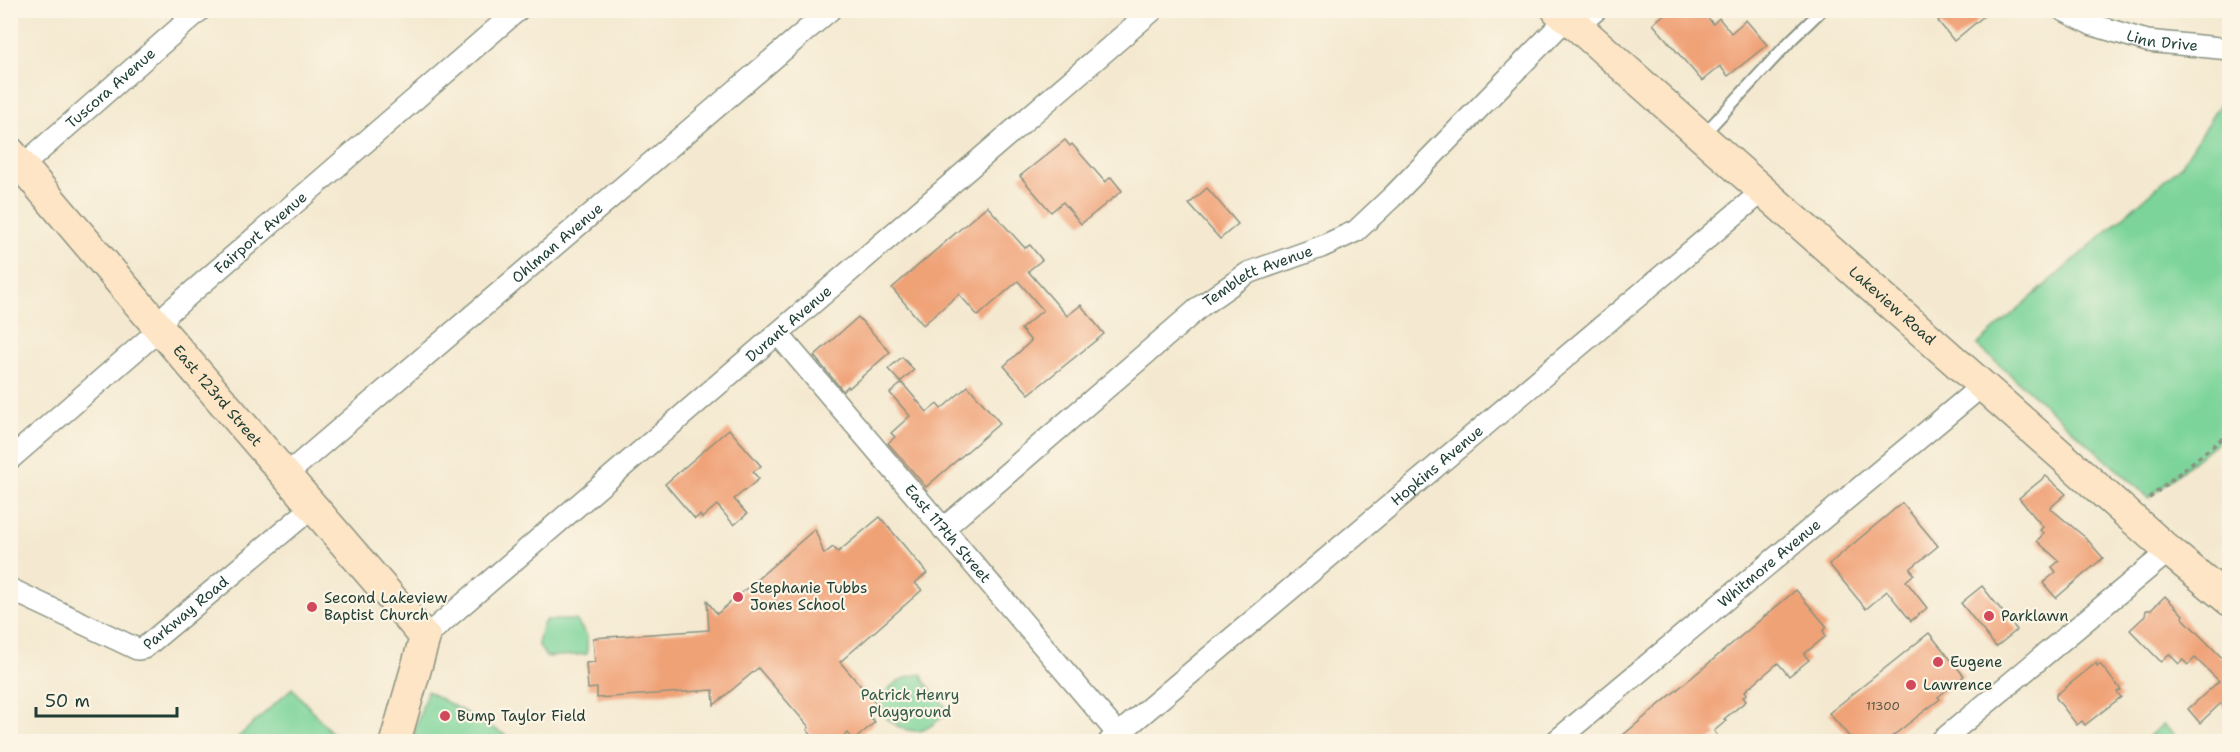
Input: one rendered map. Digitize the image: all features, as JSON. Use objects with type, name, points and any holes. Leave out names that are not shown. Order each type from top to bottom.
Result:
[{"type":"street","name":"Tuscora Avenue","points":[[16,159],[200,10]]},
{"type":"street","name":"Fairport Avenue","points":[[10,459],[160,329],[169,312],[518,10]]},
{"type":"street","name":"Ohlman Avenue","points":[[286,475],[830,10]]},
{"type":"street","name":"Durant Avenue","points":[[425,637],[1153,10]]},
{"type":"street","name":"Linn Drive","points":[[2063,10],[2092,25],[2147,41],[2229,50]]},
{"type":"street","name":"Lakeview Road","points":[[1574,17],[1702,136],[2169,551],[2229,601]]},
{"type":"street","name":"Temblett Avenue","points":[[943,529],[1201,306],[1248,273],[1321,247],[1356,231],[1574,17]]},
{"type":"street","name":"East 123rd Street","points":[[16,159],[425,637]]},
{"type":"street","name":"Hopkins Avenue","points":[[1113,738],[1764,190]]},
{"type":"street","name":"East 117th Street","points":[[778,334],[943,529],[1113,738]]},
{"type":"street","name":"Whitmore Avenue","points":[[1555,741],[1983,385]]},
{"type":"street","name":"Parkway Road","points":[[10,590],[137,649],[144,648],[314,506]]},
{"type":"street","points":[[1940,741],[2169,551]]},
{"type":"street","points":[[395,741],[425,637]]},
{"type":"lane","points":[[1702,136],[1822,10]]},
{"type":"path","points":[[2149,498],[2229,432]]},
{"type":"green space","points":[[2229,89],[2229,432],[2149,498],[1977,345],[2181,166]]},
{"type":"green space","points":[[546,620],[576,620],[587,636],[587,654],[546,657],[538,644],[542,626]]},
{"type":"green space","name":"Patrick Henry Playground","points":[[922,674],[924,681],[949,711],[937,722],[923,730],[905,729],[891,722],[884,714],[881,705],[883,697],[898,682]]},
{"type":"green space","points":[[292,688],[339,741],[234,741]]},
{"type":"green space","name":"Bump Taylor Field","points":[[427,691],[516,741],[412,741]]},
{"type":"green space","points":[[2162,725],[2182,741],[2143,741]]},
{"type":"building","points":[[1669,10],[1702,10],[1713,24],[1719,18],[1731,33],[1746,20],[1767,45],[1728,76],[1720,66],[1702,81],[1653,24]]},
{"type":"building","points":[[1950,10],[1991,10],[1954,41],[1938,21]]},
{"type":"building","points":[[1065,140],[1070,146],[1072,144],[1105,182],[1111,177],[1122,191],[1081,224],[1063,202],[1051,212],[1020,176]]},
{"type":"building","points":[[1207,188],[1238,224],[1220,239],[1189,204]]},
{"type":"building","points":[[987,206],[1025,248],[1030,245],[1042,260],[1028,271],[1067,316],[1081,305],[1104,334],[1029,394],[1004,366],[1031,341],[1021,329],[1043,310],[1018,281],[978,316],[959,294],[923,325],[892,288]]},
{"type":"building","points":[[858,317],[890,352],[843,391],[814,356]]},
{"type":"building","points":[[902,357],[914,370],[900,382],[888,369]]},
{"type":"building","points":[[902,383],[927,412],[937,404],[941,409],[968,386],[1000,423],[926,487],[888,443],[895,437],[891,433],[910,416],[890,393]]},
{"type":"building","points":[[729,429],[761,466],[753,472],[759,479],[734,499],[747,514],[734,525],[717,505],[702,518],[700,515],[695,519],[665,484]]},
{"type":"building","points":[[2046,476],[2066,494],[2050,508],[2086,538],[2103,558],[2056,598],[2043,583],[2056,572],[2052,567],[2059,561],[2037,541],[2044,533],[2040,530],[2043,527],[2019,498]]},
{"type":"building","points":[[1902,503],[1938,546],[1910,569],[1914,574],[1906,581],[1927,608],[1911,621],[1887,591],[1866,609],[1829,564]]},
{"type":"building","points":[[880,517],[927,573],[915,583],[922,590],[840,662],[879,707],[868,715],[875,722],[854,740],[848,733],[838,741],[817,741],[807,730],[809,727],[758,668],[714,705],[713,690],[597,698],[597,688],[588,689],[586,663],[595,662],[593,638],[709,630],[707,601],[717,614],[815,529],[824,554],[833,547],[838,552]]},
{"type":"building","name":"Parklawn","points":[[1982,586],[2017,630],[1996,647],[1961,603]]},
{"type":"building","points":[[1796,590],[1827,627],[1823,631],[1826,636],[1804,654],[1809,660],[1789,676],[1778,663],[1745,691],[1747,694],[1743,697],[1746,701],[1724,719],[1726,721],[1714,731],[1717,735],[1708,741],[1616,741]]},
{"type":"building","points":[[2165,596],[2183,615],[2182,617],[2229,665],[2229,711],[2221,703],[2200,723],[2188,709],[2219,681],[2195,658],[2188,665],[2183,660],[2179,664],[2169,654],[2161,662],[2130,630],[2145,616],[2146,610],[2151,610]]},
{"type":"building","points":[[1929,633],[1964,676],[1938,697],[1940,699],[1886,741],[1853,741],[1829,713]]},
{"type":"building","points":[[2096,663],[2097,666],[2100,664],[2121,690],[2117,692],[2121,697],[2085,725],[2082,721],[2077,725],[2056,695]]},
{"type":"place","name":"Stephanie Tubbs Jones School","points":[[738,597]]},
{"type":"place","name":"Second Lakeview Baptist Church","points":[[312,607]]},
{"type":"place","name":"Parklawn","points":[[1989,616]]},
{"type":"place","name":"Eugene","points":[[1938,662]]},
{"type":"place","name":"Lawrence","points":[[1911,685]]},
{"type":"place","name":"Bump Taylor Field","points":[[445,716]]}]
